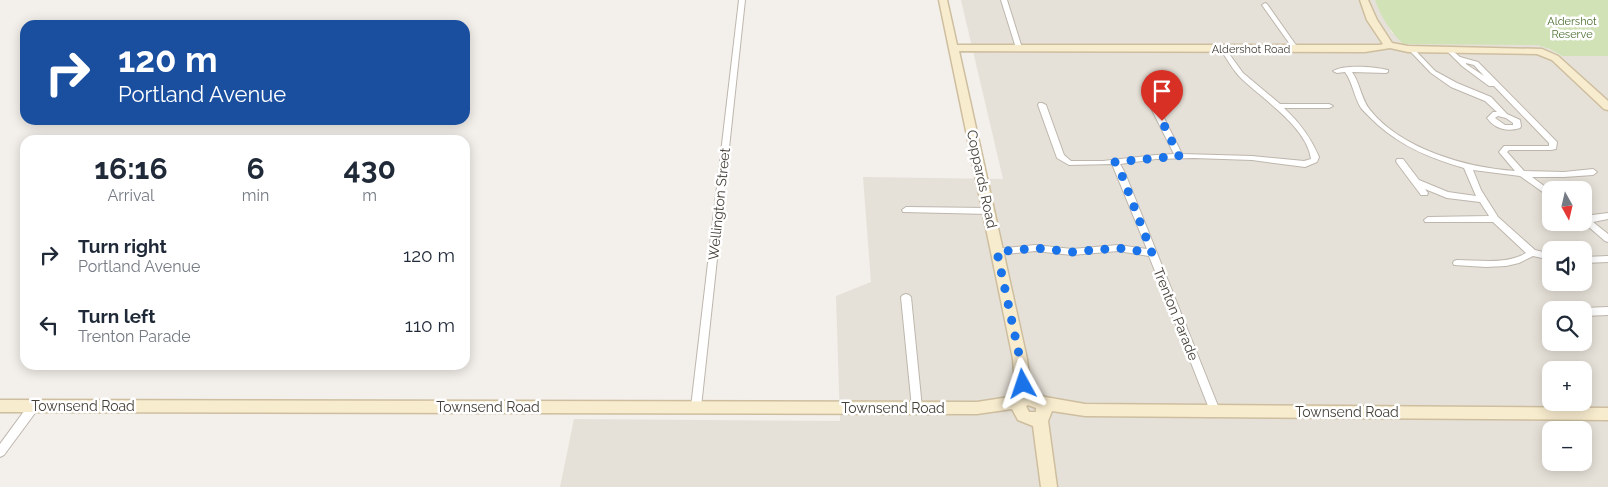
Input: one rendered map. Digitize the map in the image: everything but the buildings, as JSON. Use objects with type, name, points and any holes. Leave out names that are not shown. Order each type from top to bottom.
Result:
[{"type":"street","name":"Wellington Street","points":[[696,407],[742,0]]},
{"type":"street","name":"Coppards Road","points":[[943,0],[1049,487]]},
{"type":"street","points":[[1004,0],[1019,48]]},
{"type":"street","points":[[1364,0],[1372,20],[1389,45]]},
{"type":"street","points":[[1265,5],[1296,49]]},
{"type":"street","name":"Aldershot Road","points":[[954,48],[1374,49],[1385,48],[1389,45],[1412,50],[1529,50],[1555,58],[1608,107]]},
{"type":"street","points":[[1042,105],[1060,156],[1063,160],[1074,164],[1179,156],[1237,157],[1299,164],[1309,163],[1315,157],[1310,146],[1280,106],[1241,74],[1223,49]]},
{"type":"street","points":[[1412,50],[1433,72],[1454,85],[1488,99],[1504,115]]},
{"type":"street","points":[[1449,50],[1458,59],[1502,91]]},
{"type":"street","points":[[1458,59],[1474,62],[1490,76],[1554,145],[1546,149],[1512,148],[1504,150],[1508,159],[1522,174],[1542,188]]},
{"type":"street","points":[[1347,70],[1355,80],[1362,104],[1384,127],[1426,151],[1467,165],[1522,174],[1556,175],[1593,172]]},
{"type":"street","points":[[1337,71],[1386,71]]},
{"type":"street","points":[[1481,76],[1490,76]]},
{"type":"street","points":[[1154,106],[1179,156]]},
{"type":"street","points":[[1280,106],[1329,106]]},
{"type":"street","name":"Trenton Parade","points":[[1115,162],[1215,411]]},
{"type":"street","points":[[1400,162],[1424,194]]},
{"type":"street","points":[[1467,165],[1482,199],[1495,219],[1532,253],[1542,255]]},
{"type":"street","points":[[1416,182],[1447,195],[1482,199]]},
{"type":"street","points":[[906,210],[989,210]]},
{"type":"street","points":[[1592,218],[1608,216]]},
{"type":"street","points":[[1428,220],[1495,219]]},
{"type":"street","points":[[1592,225],[1608,239]]},
{"type":"street","points":[[997,252],[1036,248],[1072,252],[1118,248],[1152,253]]},
{"type":"street","points":[[1457,263],[1523,260],[1532,253]]},
{"type":"street","points":[[1592,260],[1608,259]]},
{"type":"street","points":[[906,297],[917,408]]},
{"type":"street","points":[[1592,312],[1608,311]]},
{"type":"street","name":"Townsend Road","points":[[0,406],[976,408],[1608,414]]},
{"type":"street","points":[[0,452],[34,406]]},
{"type":"shaded area","points":[[961,0],[1375,0],[1392,33],[1537,45],[1550,49],[1562,56],[1608,56],[1608,487],[560,487],[574,419],[840,421],[836,296],[871,282],[863,177],[1003,179]]},
{"type":"green space","name":"Aldershot Reserve","points":[[1375,0],[1608,0],[1608,56],[1562,56],[1550,49],[1537,45],[1403,44],[1386,24]]},
{"type":"route","points":[[1023,384],[1020,359],[997,252],[1036,248],[1062,252],[1118,248],[1152,253],[1115,162],[1179,156],[1162,121]]}]
